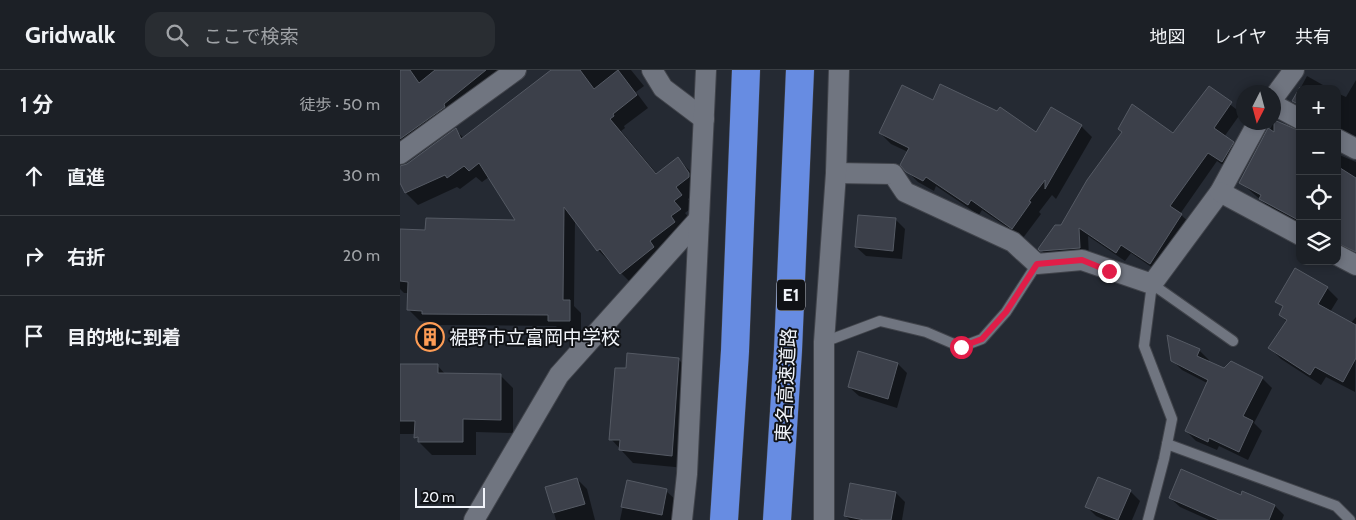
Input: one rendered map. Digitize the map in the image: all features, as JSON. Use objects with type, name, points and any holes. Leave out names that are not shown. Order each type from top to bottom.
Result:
[{"type":"highway","points":[[724,520],[735,352],[746,70]]},
{"type":"highway","name":"東名高速道路","points":[[777,520],[788,350],[800,70]]},
{"type":"street","points":[[400,154],[516,70]]},
{"type":"street","points":[[652,70],[663,88],[704,119]]},
{"type":"street","points":[[682,520],[687,474],[706,70]]},
{"type":"street","points":[[824,520],[824,342],[836,173],[839,70]]},
{"type":"street","points":[[1281,88],[1294,70]]},
{"type":"street","points":[[1281,109],[1296,117]]},
{"type":"street","points":[[836,173],[893,174],[905,192],[1013,242],[1037,264],[1082,260],[1152,284],[1220,192],[1254,130]]},
{"type":"street","points":[[1341,141],[1356,149]]},
{"type":"street","points":[[1220,192],[1296,233]]},
{"type":"street","points":[[474,520],[559,375],[699,219]]},
{"type":"street","points":[[1341,257],[1356,265]]},
{"type":"lane","points":[[824,342],[880,321],[926,332],[961,347],[982,339],[1006,312],[1037,264]]},
{"type":"lane","points":[[1148,520],[1172,419],[1144,346],[1152,284],[1233,341]]},
{"type":"lane","points":[[1167,444],[1336,506],[1350,520]]},
{"type":"building","points":[[400,70],[410,70],[419,83],[435,70],[486,70],[444,104],[445,107],[400,139]]},
{"type":"building","points":[[551,70],[580,70],[594,89],[618,70],[637,95],[613,114],[614,116],[610,119],[656,174],[678,157],[689,173],[689,177],[676,187],[682,195],[674,201],[681,209],[671,216],[675,222],[650,241],[654,247],[620,274],[600,249],[597,251],[564,207],[563,300],[570,300],[570,321],[548,321],[548,315],[422,314],[422,311],[407,310],[408,282],[400,281],[400,229],[425,230],[426,218],[515,220],[479,163],[469,171],[464,166],[447,178],[445,175],[405,193],[400,183],[400,166],[407,164],[456,128],[461,139]]},
{"type":"building","points":[[940,84],[997,111],[1000,107],[1036,132],[1051,107],[1082,125],[1045,189],[1045,180],[1029,201],[1031,202],[1012,229],[971,200],[968,205],[926,177],[923,181],[906,172],[900,165],[909,148],[879,133],[902,85],[933,100]]},
{"type":"building","points":[[1209,86],[1232,102],[1214,128],[1234,142],[1222,162],[1208,153],[1170,206],[1182,214],[1150,264],[1121,245],[1116,253],[1079,228],[1080,248],[1040,251],[1038,249],[1055,225],[1061,225],[1087,180],[1122,132],[1118,129],[1132,104],[1173,133]]},
{"type":"building","points":[[1296,94],[1296,103],[1292,101]]},
{"type":"building","points":[[1281,123],[1296,129],[1296,219],[1259,199],[1261,195],[1239,183],[1267,130],[1274,132],[1274,130],[1281,130]]},
{"type":"building","points":[[1341,169],[1356,178],[1356,252],[1341,245]]},
{"type":"building","points":[[858,215],[896,218],[893,251],[855,247]]},
{"type":"building","points":[[1295,268],[1328,287],[1318,304],[1356,325],[1356,358],[1343,382],[1315,367],[1310,375],[1268,348],[1287,320],[1279,315],[1283,306],[1275,302]]},
{"type":"building","points":[[1167,335],[1200,349],[1197,356],[1224,368],[1231,361],[1263,377],[1243,416],[1253,421],[1239,452],[1209,438],[1208,442],[1185,431],[1208,380],[1171,361]]},
{"type":"building","points":[[858,351],[898,363],[888,399],[848,387]]},
{"type":"building","points":[[627,353],[679,358],[672,456],[619,450],[620,440],[609,440],[615,368],[626,368]]},
{"type":"building","points":[[400,364],[438,364],[438,373],[501,374],[501,420],[463,419],[463,442],[418,442],[418,437],[414,438],[415,421],[400,421]]},
{"type":"building","points":[[1181,469],[1241,495],[1242,491],[1275,505],[1269,520],[1219,520],[1169,498]]},
{"type":"building","points":[[1098,477],[1131,490],[1118,520],[1085,507]]},
{"type":"building","points":[[577,478],[585,504],[553,513],[545,487]]},
{"type":"building","points":[[627,480],[667,489],[662,515],[621,507]]},
{"type":"building","points":[[850,483],[896,492],[891,520],[864,520],[844,516]]},
{"type":"place","name":"裾野市立富岡中学校","points":[[430,337]]},
{"type":"route","points":[[961,347],[982,339],[1006,312],[1037,264],[1082,260],[1109,271]]}]
